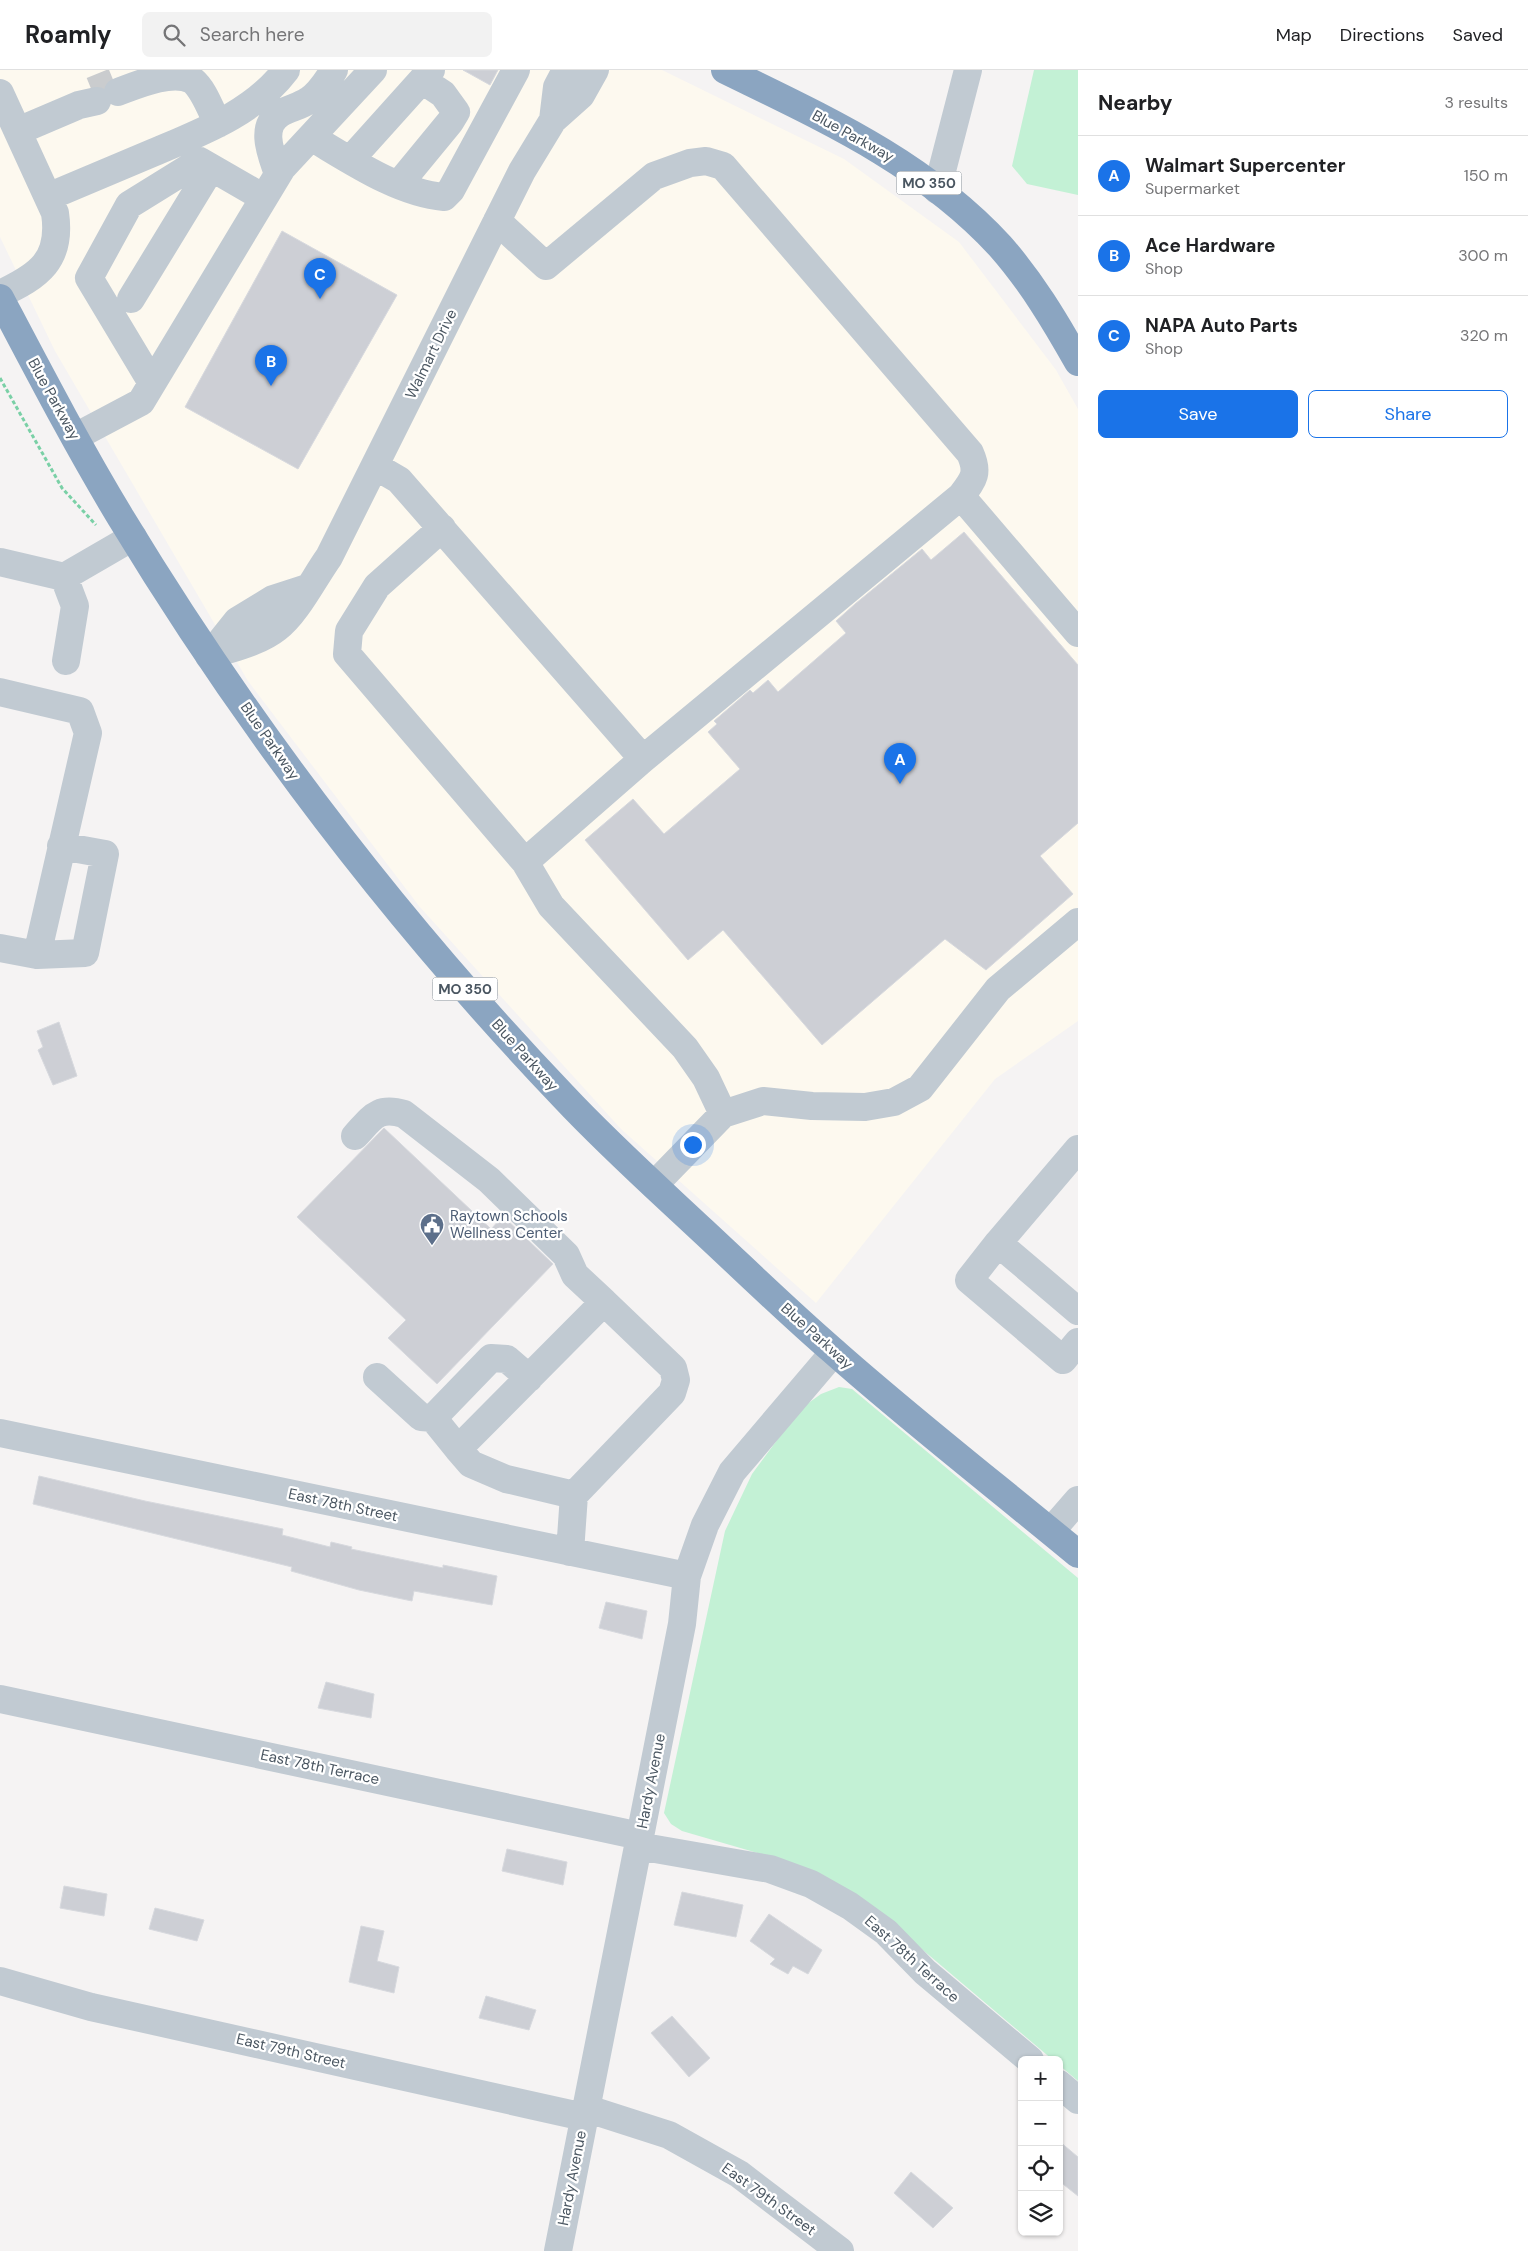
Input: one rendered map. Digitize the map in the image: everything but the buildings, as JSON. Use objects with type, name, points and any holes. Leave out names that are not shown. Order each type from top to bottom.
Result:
[{"type":"highway","name":"Blue Parkway","points":[[736,73],[853,132],[906,165],[937,190],[999,246],[1038,295],[1078,362]]},
{"type":"highway","name":"Blue Parkway","points":[[0,298],[7,330],[75,437],[133,537],[209,656],[295,777],[380,890],[466,990],[565,1099],[654,1185],[834,1352],[1078,1554]]},
{"type":"street","points":[[48,197],[218,124],[268,91],[286,70]]},
{"type":"street","points":[[278,174],[270,148],[268,133],[271,122],[280,114],[310,100],[334,70]]},
{"type":"street","points":[[75,437],[141,402],[278,174],[373,70]]},
{"type":"street","points":[[311,137],[350,160],[412,189],[444,197],[451,190],[516,70]]},
{"type":"street","name":"Walmart Drive","points":[[553,120],[557,87],[566,70]]},
{"type":"street","name":"Walmart Drive","points":[[209,656],[237,621],[273,599],[307,588],[328,557],[522,171],[553,120],[581,95],[595,70]]},
{"type":"street","points":[[937,190],[968,70]]},
{"type":"street","points":[[18,131],[107,92],[168,74],[182,75],[193,80],[218,124]]},
{"type":"street","points":[[350,160],[426,75],[456,112],[412,189]]},
{"type":"street","points":[[0,93],[56,213],[58,231],[51,257],[42,269],[26,282],[0,294]]},
{"type":"street","points":[[152,383],[88,278],[129,205],[200,161],[264,198]]},
{"type":"street","points":[[497,221],[546,266],[654,176],[690,163],[706,161],[723,166],[970,453],[976,466],[973,480],[961,496],[643,759],[524,862]]},
{"type":"street","points":[[131,299],[211,168]]},
{"type":"street","points":[[109,172],[129,205]]},
{"type":"street","points":[[375,466],[399,480],[643,759]]},
{"type":"street","points":[[961,496],[1078,633]]},
{"type":"street","points":[[442,528],[377,586],[349,631],[347,654],[524,862],[551,906],[685,1048],[706,1078],[723,1114]]},
{"type":"street","points":[[0,562],[64,577],[133,537]]},
{"type":"street","points":[[64,577],[75,606],[66,661]]},
{"type":"street","points":[[0,692],[80,711],[88,733],[37,955]]},
{"type":"street","points":[[0,948],[37,955],[85,953],[105,854],[61,846]]},
{"type":"street","points":[[654,1185],[723,1114],[763,1102],[812,1106],[865,1107],[894,1102],[920,1088],[998,989],[1078,922]]},
{"type":"street","points":[[355,1136],[378,1112],[390,1110],[404,1114],[489,1180],[566,1255],[575,1275],[673,1368],[676,1380],[672,1392],[574,1495],[570,1552]]},
{"type":"street","points":[[1078,1149],[969,1280],[1063,1360],[1078,1342]]},
{"type":"street","points":[[998,1243],[1078,1311]]},
{"type":"street","points":[[458,1449],[604,1302]]},
{"type":"street","name":"Hardy Avenue","points":[[558,2251],[682,1624],[687,1576],[705,1525],[732,1472],[834,1352]]},
{"type":"street","points":[[433,1418],[491,1358],[508,1359],[529,1378]]},
{"type":"street","points":[[377,1377],[421,1417],[433,1418],[472,1464],[506,1479],[574,1495]]},
{"type":"street","name":"East 78th Street","points":[[0,1434],[687,1576]]},
{"type":"street","points":[[1051,1531],[1078,1500]]},
{"type":"street","name":"East 78th Terrace","points":[[0,1699],[770,1869],[819,1889],[850,1906],[886,1932],[925,1972],[1025,2056]]},
{"type":"street","name":"East 79th Street","points":[[0,1981],[91,2007],[584,2112],[669,2135],[740,2174],[840,2251]]},
{"type":"street","points":[[1063,2087],[1078,2100]]},
{"type":"path","points":[[0,378],[62,488],[101,531]]},
{"type":"shaded area","points":[[0,70],[662,70],[844,159],[959,242],[1056,370],[1078,409],[1078,1021],[995,1079],[816,1303],[621,1129],[419,906],[248,681],[55,351],[0,237]]},
{"type":"green space","points":[[1034,70],[1078,70],[1078,195],[1027,184],[1012,166]]},
{"type":"green space","points":[[839,1387],[852,1389],[1078,1578],[1078,2081],[1063,2068],[1063,2056],[1048,2056],[898,1929],[761,1854],[682,1831],[671,1824],[664,1813],[725,1531],[752,1474],[800,1409],[821,1394]]},
{"type":"tunnel","points":[[92,91],[114,82]]},
{"type":"place","name":"NAPA Auto Parts","points":[[320,299]]},
{"type":"place","name":"Ace Hardware","points":[[271,386]]},
{"type":"place","name":"Walmart Supercenter","points":[[900,784]]},
{"type":"place","name":"Raytown Schools Wellness Center","points":[[432,1246]]}]
